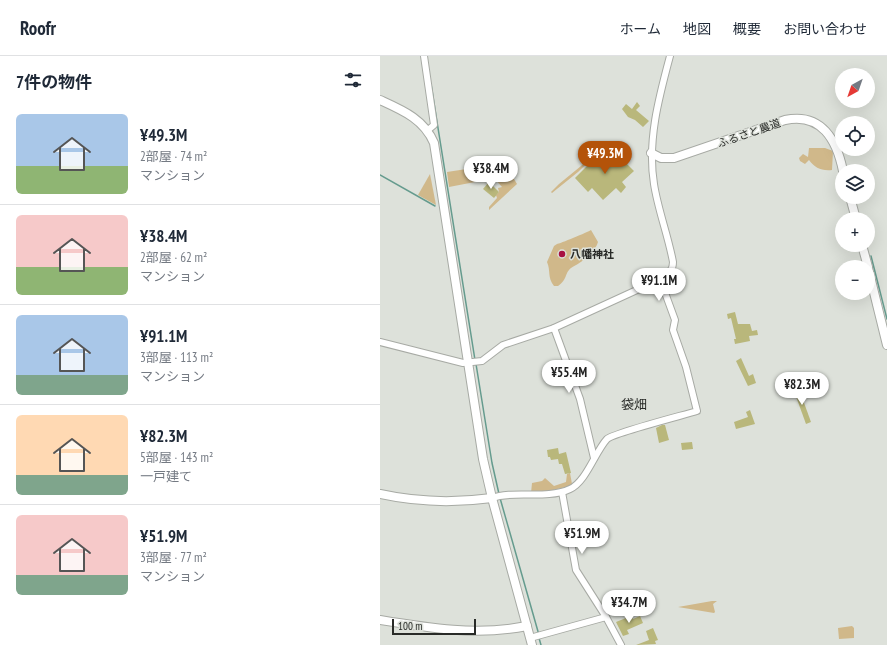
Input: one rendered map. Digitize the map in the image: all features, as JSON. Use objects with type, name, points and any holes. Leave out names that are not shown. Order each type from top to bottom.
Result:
[{"type":"street","points":[[424,56],[434,125],[428,130]]},
{"type":"street","points":[[380,342],[457,362],[473,363],[485,360],[503,345],[554,328],[660,279],[669,273],[673,267],[673,262],[656,196],[652,152],[653,134],[670,56]]},
{"type":"street","points":[[380,100],[415,118],[428,130],[434,143],[473,363],[483,459],[497,496],[527,626],[535,639],[606,617]]},
{"type":"street","name":"ふるさと農道","points":[[652,152],[661,158],[674,158],[785,120],[800,120],[815,124],[831,137],[838,149],[842,164]]},
{"type":"street","points":[[380,494],[399,498],[424,500],[519,496],[562,492],[577,485],[594,458],[610,437],[697,411],[686,367],[673,330],[675,320],[660,279]]},
{"type":"street","points":[[875,296],[887,345]]},
{"type":"street","points":[[554,328],[580,399],[594,458]]},
{"type":"street","points":[[562,492],[574,564],[578,575],[606,617],[621,645]]},
{"type":"street","points":[[380,620],[442,629],[473,631],[500,630],[527,626]]},
{"type":"shaded area","points":[[605,141],[609,142],[578,172],[552,193],[551,192],[581,166]]},
{"type":"shaded area","points":[[809,148],[825,148],[833,151],[832,170],[819,168],[809,160],[805,164],[800,161],[799,158],[803,154],[808,157]]},
{"type":"shaded area","points":[[498,160],[511,174],[517,184],[489,210],[489,207],[497,198],[496,195],[499,192],[498,188],[502,187],[495,179],[497,173],[491,168],[493,166],[497,168],[498,166],[495,162]]},
{"type":"shaded area","points":[[473,168],[475,182],[449,187],[447,172]]},
{"type":"shaded area","points":[[430,174],[436,205],[418,195]]},
{"type":"shaded area","points":[[591,230],[598,242],[596,247],[587,253],[585,258],[580,263],[567,272],[565,279],[558,286],[554,286],[550,277],[547,262],[554,246]]},
{"type":"shaded area","points":[[570,473],[572,484],[570,486],[549,491],[531,493],[532,483],[542,481],[545,478],[554,486],[566,482],[567,474]]},
{"type":"shaded area","points":[[717,601],[713,604],[714,613],[678,607]]},
{"type":"shaded area","points":[[852,626],[854,628],[854,638],[839,639],[838,628]]},
{"type":"building","points":[[637,102],[640,106],[636,110],[649,121],[643,127],[635,120],[628,117],[622,109],[626,104],[632,109]]},
{"type":"building","points":[[604,149],[616,161],[620,157],[634,171],[622,182],[626,187],[621,193],[616,188],[603,200],[592,188],[588,192],[575,178]]},
{"type":"building","points":[[489,182],[499,192],[494,198],[483,189]]},
{"type":"building","points":[[735,312],[738,324],[750,324],[752,331],[757,330],[758,335],[749,336],[750,341],[735,344],[734,339],[736,339],[731,318],[728,319],[727,314]]},
{"type":"building","points":[[741,358],[749,376],[753,374],[756,383],[748,386],[736,361]]},
{"type":"building","points":[[799,389],[811,422],[806,424],[794,391]]},
{"type":"building","points":[[750,410],[755,424],[736,429],[734,422],[748,417],[746,412]]},
{"type":"building","points":[[665,425],[669,440],[659,443],[656,428]]},
{"type":"building","points":[[692,442],[693,449],[682,450],[681,443]]},
{"type":"building","points":[[558,448],[559,454],[566,452],[571,473],[565,474],[562,464],[559,464],[558,459],[551,460],[550,457],[548,457],[547,450]]},
{"type":"building","points":[[640,616],[643,623],[627,630],[629,634],[623,636],[616,622],[626,618],[632,617],[633,619]]},
{"type":"building","points":[[653,628],[658,640],[655,641],[656,644],[636,645],[649,640],[646,631]]},
{"type":"waterway","points":[[431,84],[475,360]]},
{"type":"waterway","points":[[380,175],[435,206]]},
{"type":"waterway","points":[[871,256],[887,319]]},
{"type":"waterway","points":[[476,364],[492,463],[499,494]]},
{"type":"waterway","points":[[500,498],[539,635]]},
{"type":"waterway","points":[[539,638],[541,645]]},
{"type":"place","name":"八幡神社","points":[[562,254]]},
{"type":"district","name":"袋畑","points":[[634,404]]}]
